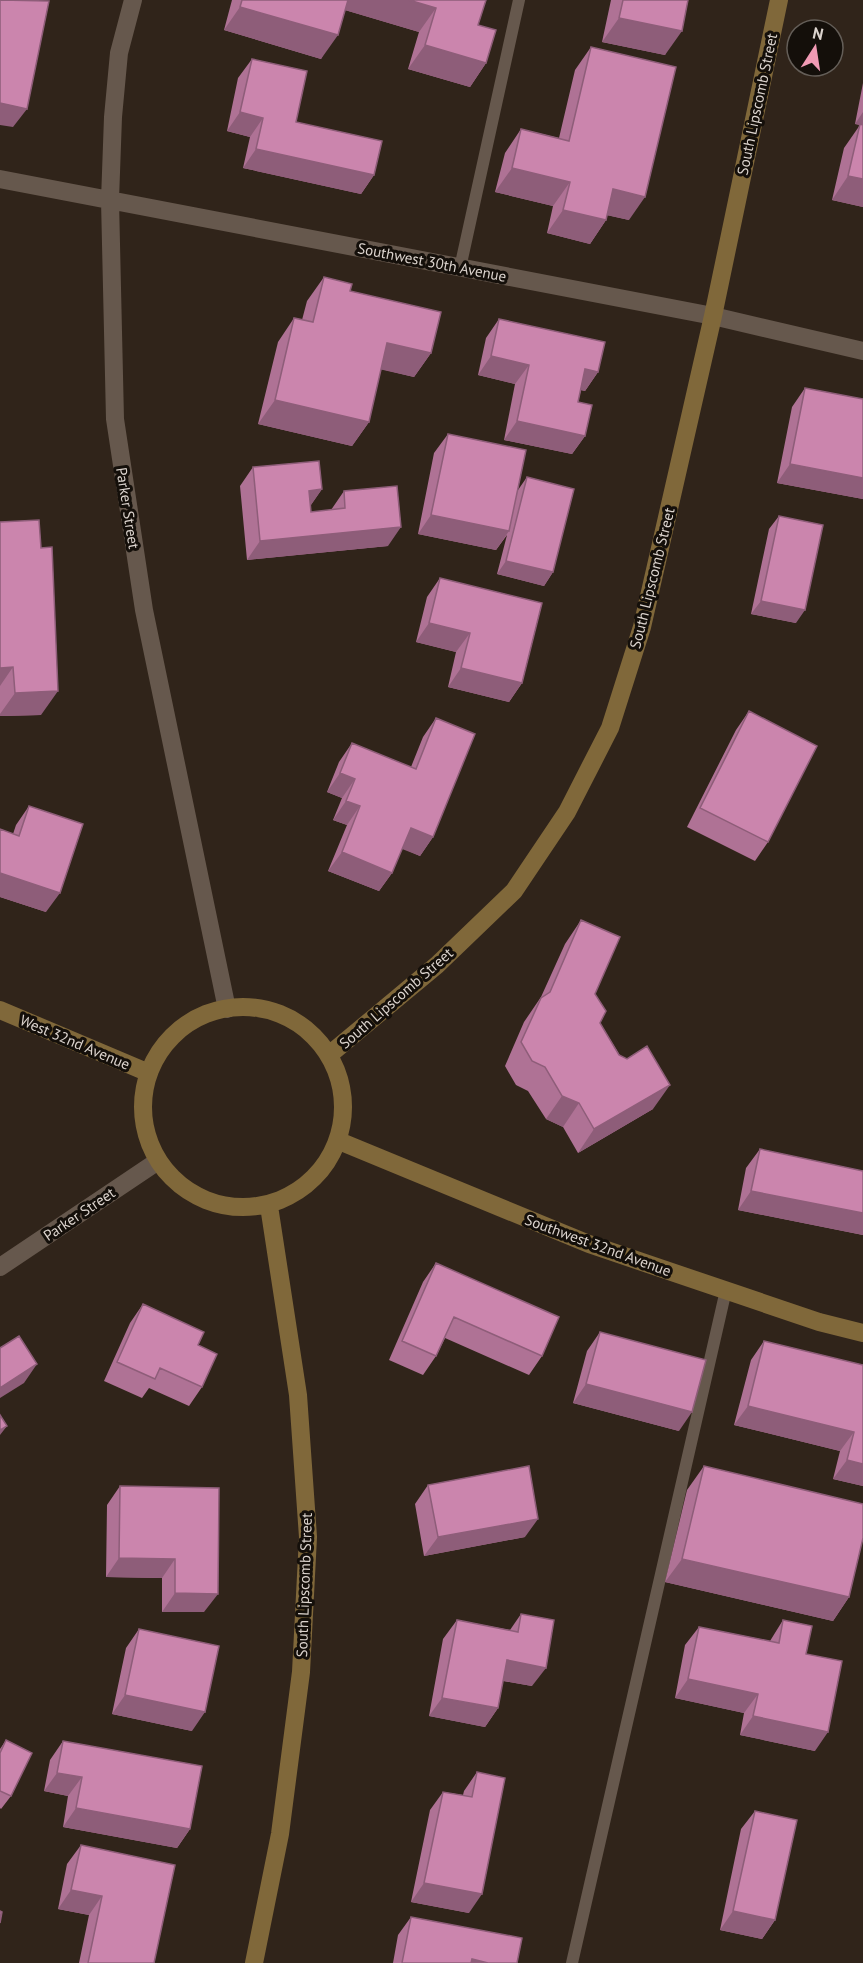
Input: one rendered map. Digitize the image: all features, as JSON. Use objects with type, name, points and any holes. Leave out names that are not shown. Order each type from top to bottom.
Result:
[{"type":"street","name":"Parker Street","points":[[133,0],[119,53],[113,117],[110,200],[115,419],[144,610],[227,1009]]},
{"type":"street","name":"South Lipscomb Street","points":[[329,1055],[437,965],[514,891],[567,812],[610,728],[642,627],[712,316],[779,0]]},
{"type":"street","name":"Southwest 30th Avenue","points":[[0,179],[712,316],[863,351]]},
{"type":"street","points":[[250,1008],[274,1012],[296,1022],[314,1036],[329,1055],[341,1082],[344,1112],[339,1141],[313,1181],[269,1206],[239,1208],[208,1201],[180,1185],[158,1161],[148,1140],[144,1118],[144,1095],[149,1073],[162,1050],[179,1030],[202,1016],[227,1009],[250,1008]]},
{"type":"street","name":"West 32nd Avenue","points":[[0,1010],[149,1073]]},
{"type":"street","name":"Southwest 32nd Avenue","points":[[339,1141],[589,1244],[819,1322],[863,1333]]},
{"type":"street","name":"Parker Street","points":[[0,1267],[158,1161]]},
{"type":"street","name":"South Lipscomb Street","points":[[254,1963],[280,1834],[301,1672],[308,1537],[298,1395],[269,1206]]},
{"type":"lane","points":[[460,268],[519,0]]},
{"type":"lane","points":[[572,1963],[726,1290]]},
{"type":"building","points":[[0,0],[49,1],[27,109],[0,103]]},
{"type":"building","points":[[242,0],[348,0],[338,35],[240,7]]},
{"type":"building","points":[[409,0],[486,0],[478,25],[496,30],[486,63],[425,45],[436,8]]},
{"type":"building","points":[[623,0],[688,0],[682,31],[619,18]]},
{"type":"building","points":[[591,47],[676,67],[645,197],[613,189],[606,220],[563,210],[570,182],[512,168],[521,129],[569,141]]},
{"type":"building","points":[[252,59],[307,71],[296,122],[382,141],[374,175],[256,149],[263,118],[240,112]]},
{"type":"building","points":[[860,124],[863,125],[863,179],[848,176]]},
{"type":"building","points":[[324,277],[352,284],[350,291],[441,312],[431,353],[387,343],[369,422],[275,400],[294,318],[313,322]]},
{"type":"building","points":[[499,319],[605,342],[598,372],[585,369],[578,402],[592,405],[585,436],[517,421],[529,365],[491,356]]},
{"type":"building","points":[[805,388],[863,399],[863,478],[790,464]]},
{"type":"building","points":[[448,434],[526,450],[509,531],[431,515]]},
{"type":"building","points":[[319,461],[322,489],[309,491],[311,512],[345,508],[344,491],[397,486],[401,527],[260,541],[253,467]]},
{"type":"building","points":[[527,477],[574,489],[553,572],[506,561]]},
{"type":"building","points":[[779,516],[823,525],[805,610],[761,601]]},
{"type":"building","points":[[39,520],[41,548],[52,547],[58,691],[15,693],[13,667],[0,668],[0,522]]},
{"type":"building","points":[[440,578],[542,603],[522,683],[461,668],[470,633],[429,623]]},
{"type":"building","points":[[749,711],[817,746],[768,842],[700,808]]},
{"type":"building","points":[[436,718],[475,734],[433,837],[411,828],[392,873],[342,852],[360,806],[346,801],[355,779],[340,773],[352,743],[416,769]]},
{"type":"building","points":[[29,806],[83,824],[60,893],[0,873],[0,829],[19,836]]},
{"type":"building","points":[[581,920],[620,937],[595,994],[606,1011],[600,1023],[619,1055],[627,1059],[647,1046],[670,1085],[594,1129],[579,1103],[562,1096],[545,1067],[532,1061],[521,1042],[541,998],[550,992]]},
{"type":"building","points":[[760,1149],[863,1171],[863,1213],[751,1191]]},
{"type":"building","points":[[436,1263],[559,1317],[542,1356],[454,1317],[436,1356],[402,1341]]},
{"type":"building","points":[[143,1304],[204,1332],[198,1345],[217,1354],[202,1387],[160,1368],[155,1379],[117,1362]]},
{"type":"building","points":[[600,1332],[706,1360],[692,1412],[586,1384]]},
{"type":"building","points":[[19,1336],[37,1364],[0,1388],[0,1348]]},
{"type":"building","points":[[764,1341],[863,1365],[863,1464],[847,1460],[854,1432],[748,1406]]},
{"type":"building","points":[[0,1415],[7,1426],[0,1430]]},
{"type":"building","points":[[529,1466],[538,1519],[438,1537],[428,1485]]},
{"type":"building","points":[[704,1466],[863,1504],[863,1538],[849,1597],[682,1559]]},
{"type":"building","points":[[120,1486],[219,1488],[218,1594],[175,1593],[175,1559],[119,1558]]},
{"type":"building","points":[[521,1614],[554,1620],[546,1668],[507,1660],[498,1708],[442,1698],[457,1620],[518,1632]]},
{"type":"building","points":[[783,1620],[812,1626],[806,1654],[842,1661],[828,1732],[753,1716],[758,1694],[688,1679],[699,1627],[779,1643]]},
{"type":"building","points":[[139,1629],[219,1646],[205,1712],[125,1695]]},
{"type":"building","points":[[6,1740],[32,1753],[11,1796],[0,1791],[0,1753]]},
{"type":"building","points":[[63,1741],[202,1766],[190,1829],[76,1808],[82,1777],[57,1773]]},
{"type":"building","points":[[477,1772],[505,1778],[482,1894],[424,1883],[443,1792],[472,1797]]},
{"type":"building","points":[[755,1811],[797,1820],[775,1920],[733,1911]]},
{"type":"building","points":[[81,1845],[175,1865],[154,1963],[88,1963],[102,1896],[71,1890]]},
{"type":"building","points":[[411,1917],[522,1938],[517,1963],[488,1963],[472,1959],[471,1963],[402,1963]]}]
